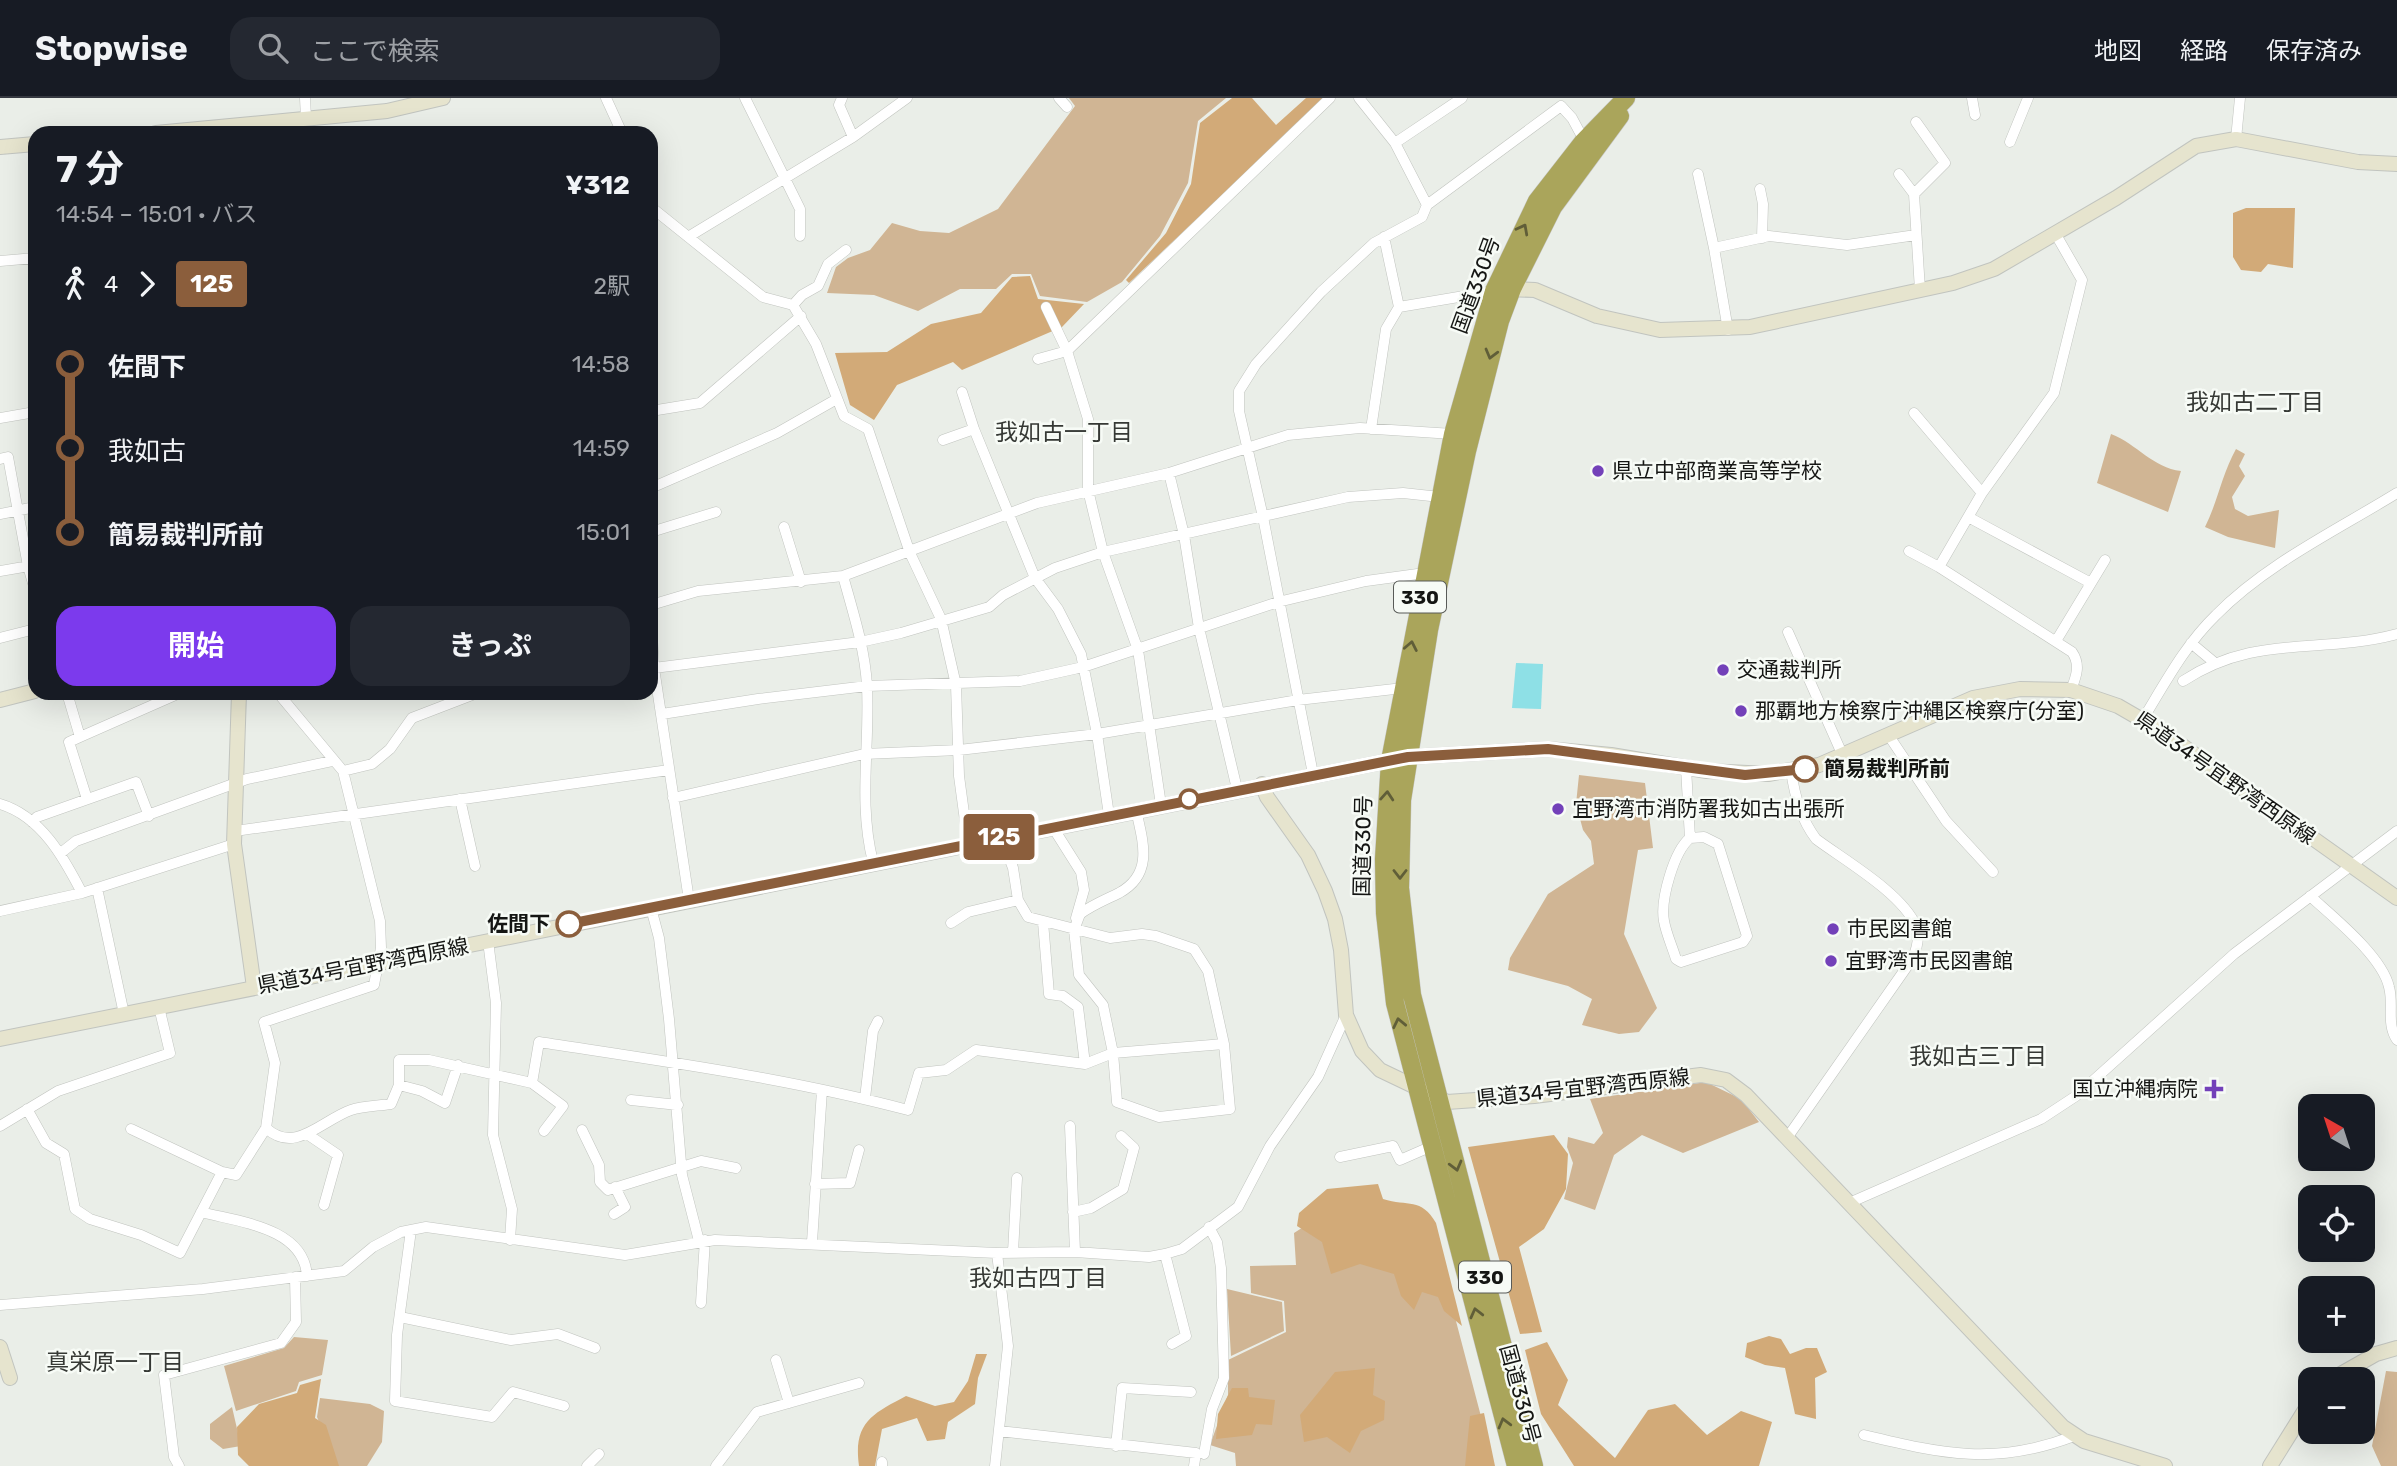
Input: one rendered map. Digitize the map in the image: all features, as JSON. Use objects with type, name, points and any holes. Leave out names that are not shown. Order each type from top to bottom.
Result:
[{"type":"highway","name":"国道330号","points":[[1516,1466],[1415,1089],[1395,1003],[1385,913],[1384,859],[1390,761],[1453,434],[1503,290],[1589,146],[1626,98]]},
{"type":"highway","name":"国道330号","points":[[1589,146],[1632,98]]},
{"type":"highway","name":"国道330号","points":[[1503,290],[1429,630],[1408,757],[1402,800],[1402,925],[1412,995],[1532,1460]]},
{"type":"main road","points":[[245,126],[387,111],[443,98]]},
{"type":"main road","points":[[1503,290],[1535,290],[1597,316],[1636,326],[1683,331],[1728,330],[1777,322],[1971,279],[1994,269],[2116,198],[2181,153],[2196,146],[2235,139],[2358,162],[2397,164]]},
{"type":"main road","points":[[0,147],[28,145]]},
{"type":"main road","name":"県道34号宜野湾西原線","points":[[0,1039],[1001,836],[1408,757],[1548,749],[1745,775],[1791,772],[1843,756],[1952,706],[1995,692],[2020,689],[2071,690],[2103,700],[2143,719],[2397,898]]},
{"type":"main road","points":[[0,700],[28,693]]},
{"type":"main road","points":[[239,700],[235,837],[254,988]]},
{"type":"main road","name":"県道34号宜野湾西原線","points":[[1262,784],[1267,797],[1308,855],[1335,919],[1346,1015],[1359,1046],[1372,1064],[1439,1100],[1534,1096],[1701,1075],[1733,1084],[2074,1436],[2165,1466]]},
{"type":"main road","points":[[0,1347],[10,1378]]},
{"type":"main road","points":[[2353,1367],[2376,1354],[2397,1348]]},
{"type":"main road","points":[[2270,1466],[2298,1421]]},
{"type":"street","points":[[305,98],[306,118]]},
{"type":"street","points":[[606,98],[619,126]]},
{"type":"street","points":[[745,98],[800,209],[800,236]]},
{"type":"street","points":[[842,98],[839,105],[853,137]]},
{"type":"street","points":[[688,237],[853,137],[907,98]]},
{"type":"street","points":[[1059,98],[1066,107]]},
{"type":"street","points":[[1038,359],[1066,351],[1331,98]]},
{"type":"street","points":[[1359,98],[1395,144],[1427,205]]},
{"type":"street","points":[[1395,144],[1462,98]]},
{"type":"street","points":[[1972,98],[1975,116]]},
{"type":"street","points":[[2010,142],[2028,98]]},
{"type":"street","points":[[2235,139],[2240,98]]},
{"type":"street","points":[[1313,774],[1263,517],[1239,411],[1239,391],[1255,364],[1321,292],[1384,237],[1422,217],[1427,205],[1561,106],[1572,118],[1589,146]]},
{"type":"street","points":[[1914,194],[1945,163],[1916,122]]},
{"type":"street","points":[[1698,174],[1728,330]]},
{"type":"street","points":[[1899,174],[1914,194],[1920,290]]},
{"type":"street","points":[[1760,190],[1763,204],[1762,238]]},
{"type":"street","points":[[658,214],[763,297],[793,305],[802,316],[816,344],[835,400],[844,416],[868,429],[910,553],[941,619],[956,685],[958,750],[968,843]]},
{"type":"street","points":[[1939,567],[1970,518],[1982,493],[2054,393],[2082,280],[2055,233]]},
{"type":"street","points":[[1714,248],[1762,238],[1847,246],[1916,236]]},
{"type":"street","points":[[1371,429],[1386,329],[1399,307],[1384,237]]},
{"type":"street","points":[[793,305],[802,295],[818,286],[828,264],[846,250]]},
{"type":"street","points":[[0,261],[28,259]]},
{"type":"street","points":[[1399,307],[1503,290]]},
{"type":"street","points":[[1046,307],[1066,351],[1088,419],[1088,489],[1103,552],[1138,650],[1161,805]]},
{"type":"street","points":[[658,410],[700,403],[802,316]]},
{"type":"street","points":[[961,392],[1035,578],[1069,630],[1083,667],[1097,734],[1109,815]]},
{"type":"street","points":[[658,485],[778,433],[835,400]]},
{"type":"street","points":[[0,418],[28,413]]},
{"type":"street","points":[[1914,413],[1982,493]]},
{"type":"street","points":[[943,440],[975,429]]},
{"type":"street","points":[[658,603],[698,591],[843,576],[910,553],[1010,513],[1088,489],[1169,473],[1288,435],[1371,429],[1453,434]]},
{"type":"street","points":[[0,459],[8,457],[28,554]]},
{"type":"street","points":[[1169,473],[1184,535],[1199,628],[1237,789]]},
{"type":"street","points":[[658,667],[860,642],[901,633],[989,607],[1003,595],[1035,578],[1103,552],[1348,497],[1403,493],[1440,497]]},
{"type":"street","points":[[2143,719],[2191,643],[2217,614],[2249,586],[2397,493]]},
{"type":"street","points":[[0,514],[28,508]]},
{"type":"street","points":[[658,530],[716,512]]},
{"type":"street","points":[[1970,518],[2089,582]]},
{"type":"street","points":[[784,527],[801,582]]},
{"type":"street","points":[[1909,551],[2056,641],[2077,659],[2077,673],[2071,690]]},
{"type":"street","points":[[2056,641],[2089,582],[2105,560]]},
{"type":"street","points":[[0,571],[28,566]]},
{"type":"street","points":[[662,714],[867,686],[1020,681],[1083,667],[1278,602],[1366,581],[1425,573]]},
{"type":"street","points":[[843,576],[860,642],[867,686],[864,807],[873,862]]},
{"type":"street","points":[[0,638],[28,631]]},
{"type":"street","points":[[1788,632],[1843,756]]},
{"type":"street","points":[[2183,681],[2215,663],[2268,647],[2360,643],[2397,634]]},
{"type":"street","points":[[2191,643],[2215,663]]},
{"type":"street","points":[[673,798],[864,754],[958,750],[1097,734],[1148,723],[1298,700],[1403,688]]},
{"type":"street","points":[[658,691],[689,900]]},
{"type":"street","points":[[69,700],[80,737]]},
{"type":"street","points":[[87,799],[69,743],[164,700]]},
{"type":"street","points":[[131,1129],[222,1172],[236,1175],[266,1128],[275,1063],[264,1023],[372,987],[378,962],[380,921],[343,771],[332,761],[287,700]]},
{"type":"street","points":[[343,771],[372,764],[390,750],[412,718],[456,700]]},
{"type":"street","points":[[1889,736],[1946,821],[1993,872]]},
{"type":"street","points":[[62,852],[76,841],[238,785],[247,779],[332,761]]},
{"type":"street","points":[[1686,768],[1690,838]]},
{"type":"street","points":[[0,911],[82,893],[235,837],[460,799],[669,770]]},
{"type":"street","points":[[1787,1138],[1913,958],[1918,944],[1917,927],[1892,896],[1811,833],[1801,814],[1791,772]]},
{"type":"street","points":[[32,822],[135,782],[149,816]]},
{"type":"street","points":[[460,799],[475,866]]},
{"type":"street","points":[[0,804],[32,822],[62,852],[82,893]]},
{"type":"street","points":[[1075,926],[1088,907],[1127,888],[1142,870],[1145,855],[1136,810]]},
{"type":"street","points":[[1001,836],[1013,868],[1018,900],[1028,917],[1075,926],[1110,938],[1142,934],[1194,949],[1208,971],[1224,1044],[1230,1109],[1159,1117],[1117,1102],[1114,1053],[1103,1004],[1079,975],[1075,926],[1084,890],[1081,872],[1052,826]]},
{"type":"street","points":[[1849,1203],[2041,1119],[2076,1096],[2234,954],[2397,831]]},
{"type":"street","points":[[1704,837],[1718,844],[1747,936],[1742,942],[1681,962],[1676,958],[1663,919],[1673,863],[1679,846],[1690,838],[1704,837]]},
{"type":"street","points":[[97,888],[124,1014]]},
{"type":"street","points":[[2310,896],[2353,935],[2389,985],[2391,1032],[2397,1040]]},
{"type":"street","points":[[951,923],[968,912],[1018,900]]},
{"type":"street","points":[[651,908],[659,938],[678,1105],[681,1167],[702,1241],[701,1303]]},
{"type":"street","points":[[1043,922],[1049,994],[1063,996],[1078,1007],[1085,1064]]},
{"type":"street","points":[[488,941],[496,1003],[493,1135],[512,1209],[510,1240]]},
{"type":"street","points":[[0,1126],[58,1091],[170,1053],[159,1007]]},
{"type":"street","points":[[0,1305],[179,1292],[344,1272],[373,1247],[411,1230],[426,1227],[625,1255],[656,1252],[702,1241],[812,1242],[997,1254],[1075,1252],[1149,1257],[1165,1254],[1182,1249],[1238,1207],[1270,1146],[1318,1077],[1346,1015]]},
{"type":"street","points":[[865,1098],[873,1031],[878,1021]]},
{"type":"street","points":[[532,1083],[539,1042],[822,1090],[908,1110],[919,1073],[946,1070],[976,1050],[1085,1064],[1114,1053],[1224,1044]]},
{"type":"street","points":[[266,1128],[276,1137],[298,1139],[352,1110],[391,1104],[399,1085],[399,1060],[429,1060],[532,1083],[563,1106],[544,1131]]},
{"type":"street","points":[[399,1085],[422,1091],[445,1103],[458,1065]]},
{"type":"street","points":[[812,1242],[822,1090]]},
{"type":"street","points":[[631,1100],[678,1105]]},
{"type":"street","points":[[27,1109],[46,1143],[64,1154],[75,1209],[90,1219],[142,1234],[180,1253],[222,1172]]},
{"type":"street","points":[[1070,1126],[1075,1252]]},
{"type":"street","points":[[582,1130],[599,1165],[600,1182],[608,1190],[701,1161],[736,1168]]},
{"type":"street","points":[[307,1134],[338,1155],[324,1205]]},
{"type":"street","points":[[1073,1212],[1091,1208],[1123,1189],[1135,1147],[1121,1136]]},
{"type":"street","points":[[1340,1157],[1393,1146],[1400,1160],[1432,1146]]},
{"type":"street","points":[[816,1184],[850,1183],[859,1150]]},
{"type":"street","points":[[1013,1252],[1017,1178]]},
{"type":"street","points":[[614,1213],[625,1207],[615,1187]]},
{"type":"street","points":[[179,1466],[174,1457],[164,1375],[281,1343],[296,1322],[301,1276],[306,1263],[292,1242],[269,1231],[201,1212]]},
{"type":"street","points":[[1204,1454],[1212,1409],[1224,1378],[1221,1268],[1217,1242],[1209,1227]]},
{"type":"street","points":[[411,1230],[400,1317],[395,1402],[492,1417],[513,1392],[565,1406]]},
{"type":"street","points":[[995,1466],[1008,1346],[997,1254]]},
{"type":"street","points":[[1165,1254],[1186,1336],[1172,1344]]},
{"type":"street","points":[[400,1317],[511,1340],[558,1334],[594,1348]]},
{"type":"street","points":[[776,1360],[789,1403]]},
{"type":"street","points":[[716,1466],[757,1412],[859,1383]]},
{"type":"street","points":[[1116,1446],[1122,1388],[1191,1392]]},
{"type":"street","points":[[999,1431],[1196,1453],[1194,1466]]},
{"type":"street","points":[[1864,1435],[1984,1462],[2010,1460],[2074,1436]]},
{"type":"street","points":[[587,1466],[599,1454]]},
{"type":"shaded area","points":[[1069,98],[1226,98],[1198,121],[1188,183],[1160,236],[1122,282],[1087,302],[1040,296],[1031,274],[1012,274],[996,289],[960,289],[918,311],[874,295],[827,293],[836,267],[848,258],[870,250],[892,223],[920,231],[949,233],[998,209],[1075,106]]},
{"type":"shaded area","points":[[1232,98],[1252,98],[1276,125],[1306,98],[1325,98],[1129,283],[1126,280],[1166,233],[1191,184],[1200,123]]},
{"type":"shaded area","points":[[2246,208],[2295,208],[2293,268],[2268,264],[2261,272],[2241,270],[2233,257],[2233,213]]},
{"type":"shaded area","points":[[1030,276],[1038,299],[1084,304],[1062,327],[962,370],[953,362],[897,385],[874,420],[850,405],[835,353],[887,352],[931,324],[981,313],[1012,277]]},
{"type":"shaded area","points":[[2111,434],[2153,461],[2181,471],[2168,512],[2097,483]]},
{"type":"shaded area","points":[[2236,449],[2245,454],[2239,466],[2245,476],[2232,497],[2235,509],[2248,516],[2279,510],[2275,548],[2228,537],[2205,527]]},
{"type":"shaded area","points":[[1579,775],[1645,783],[1653,848],[1638,850],[1624,934],[1657,1008],[1639,1032],[1619,1034],[1582,1025],[1592,999],[1568,986],[1508,970],[1510,958],[1548,894],[1594,864],[1591,841],[1583,830],[1576,804]]},
{"type":"shaded area","points":[[1706,1082],[1741,1099],[1759,1122],[1683,1153],[1642,1135],[1614,1155],[1595,1210],[1564,1199],[1573,1163],[1567,1147],[1568,1137],[1594,1144],[1603,1133],[1590,1099]]},
{"type":"shaded area","points":[[1554,1135],[1568,1154],[1566,1189],[1544,1229],[1519,1247],[1542,1332],[1520,1334],[1468,1147]]},
{"type":"shaded area","points":[[1378,1184],[1383,1199],[1419,1206],[1425,1209],[1436,1223],[1462,1326],[1444,1311],[1438,1297],[1422,1292],[1414,1310],[1401,1296],[1394,1274],[1360,1264],[1331,1274],[1322,1242],[1297,1226],[1299,1213],[1327,1189]]},
{"type":"shaded area","points":[[1350,1197],[1430,1222],[1494,1466],[1236,1466],[1235,1453],[1210,1445],[1228,1395],[1228,1360],[1286,1332],[1284,1301],[1251,1293],[1250,1266],[1296,1265],[1294,1233]]},
{"type":"shaded area","points":[[1227,1289],[1282,1302],[1284,1331],[1231,1356]]},
{"type":"shaded area","points":[[1769,1336],[1781,1339],[1790,1354],[1806,1348],[1817,1348],[1827,1372],[1815,1378],[1816,1419],[1795,1414],[1785,1368],[1765,1365],[1745,1357],[1747,1343]]},
{"type":"shaded area","points":[[294,1337],[328,1340],[322,1375],[299,1382],[296,1391],[236,1411],[224,1366],[284,1348]]},
{"type":"shaded area","points":[[1547,1342],[1568,1380],[1558,1405],[1615,1458],[1648,1410],[1675,1404],[1707,1435],[1741,1411],[1772,1422],[1759,1466],[1574,1466],[1541,1414],[1525,1350]]},
{"type":"shaded area","points":[[976,1354],[987,1354],[978,1378],[975,1404],[948,1422],[945,1439],[927,1441],[917,1418],[882,1429],[875,1466],[859,1466],[859,1439],[862,1430],[875,1415],[906,1396],[935,1406],[954,1402],[968,1381]]},
{"type":"shaded area","points":[[1375,1368],[1373,1395],[1385,1401],[1384,1420],[1361,1431],[1350,1453],[1327,1437],[1304,1442],[1300,1415],[1335,1372]]},
{"type":"shaded area","points":[[2386,1371],[2397,1372],[2397,1466],[2381,1466],[2372,1446],[2375,1444]]},
{"type":"shaded area","points":[[321,1379],[315,1418],[326,1425],[339,1466],[249,1466],[238,1455],[237,1427],[259,1404],[297,1393],[300,1385]]},
{"type":"shaded area","points":[[1232,1388],[1248,1388],[1249,1397],[1275,1400],[1272,1425],[1256,1424],[1252,1435],[1216,1439],[1218,1414]]},
{"type":"shaded area","points":[[320,1398],[370,1404],[384,1411],[382,1442],[367,1466],[338,1466],[317,1417]]},
{"type":"shaded area","points":[[232,1407],[241,1446],[223,1449],[210,1439],[210,1424]]},
{"type":"shaded area","points":[[1484,1413],[1495,1466],[1465,1466],[1470,1416]]},
{"type":"water","points":[[1516,663],[1543,664],[1541,709],[1512,708]]},
{"type":"bus line","name":"125","points":[[569,924],[1408,757],[1548,749],[1611,755],[1745,775],[1805,769]]},
{"type":"place","name":"県立中部商業高等学校","points":[[1598,471]]},
{"type":"place","name":"交通裁判所","points":[[1723,670]]},
{"type":"place","name":"那覇地方検察庁沖縄区検察庁(分室)","points":[[1741,711]]},
{"type":"place","name":"簡易裁判所前","points":[[1805,769]]},
{"type":"place","name":"宜野湾市消防署我如古出張所","points":[[1558,809]]},
{"type":"place","name":"佐間下","points":[[569,924]]},
{"type":"place","name":"市民図書館","points":[[1833,929]]},
{"type":"place","name":"宜野湾市民図書館","points":[[1831,961]]},
{"type":"place","name":"国立沖縄病院","points":[[2214,1089]]},
{"type":"district","name":"我如古二丁目","points":[[2255,402]]},
{"type":"district","name":"我如古一丁目","points":[[1064,432]]},
{"type":"district","name":"我如古三丁目","points":[[1978,1056]]},
{"type":"district","name":"我如古四丁目","points":[[1038,1278]]},
{"type":"district","name":"真栄原一丁目","points":[[115,1362]]}]
